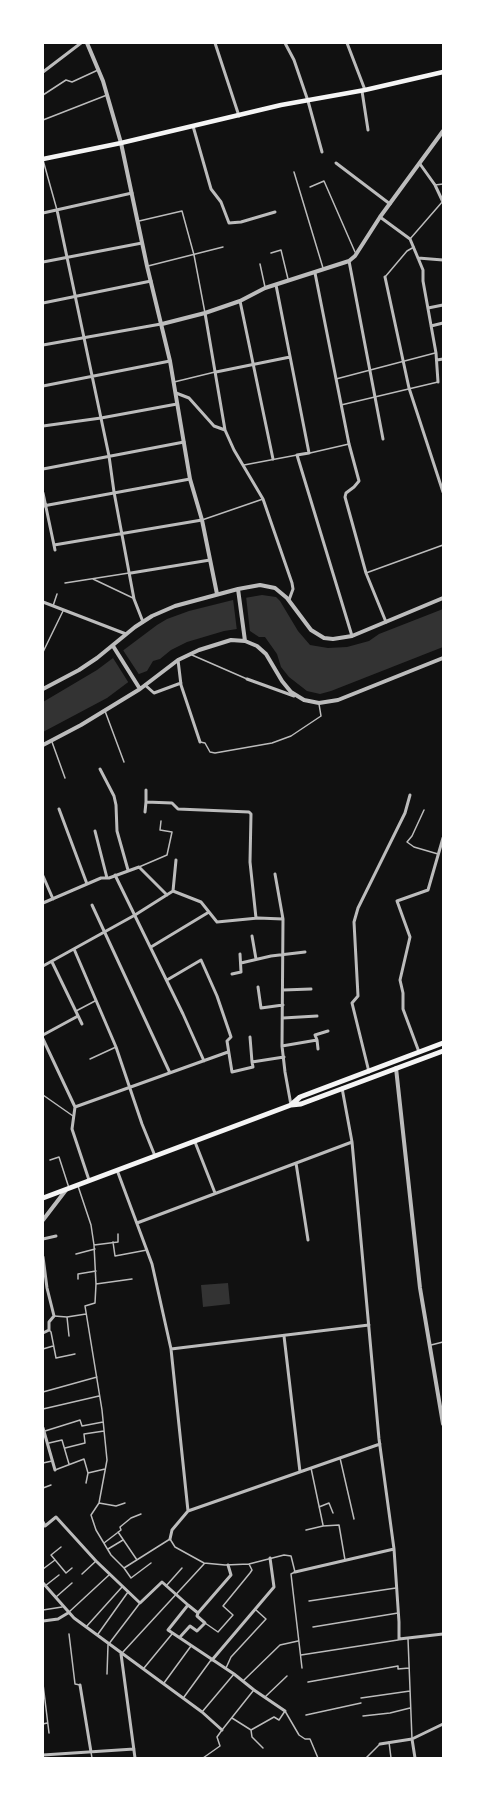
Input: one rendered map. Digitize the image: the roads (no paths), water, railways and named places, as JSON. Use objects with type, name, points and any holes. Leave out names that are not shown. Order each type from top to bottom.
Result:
[{"type":"main road","points":[[43,159],[121,143],[281,105],[363,91],[443,72]]},
{"type":"main road","points":[[291,1105],[300,1097],[443,1043]]},
{"type":"main road","points":[[43,1198],[291,1105],[301,1104],[443,1051]]},
{"type":"street","points":[[43,72],[81,43]]},
{"type":"street","points":[[87,43],[107,94],[121,143],[147,266],[170,361],[190,479],[202,520],[216,594]]},
{"type":"street","points":[[215,43],[239,116]]},
{"type":"street","points":[[285,43],[294,60],[308,101],[322,152]]},
{"type":"street","points":[[347,43],[363,91],[368,130]]},
{"type":"street","points":[[193,126],[211,189],[221,202],[229,223],[241,222],[275,212]]},
{"type":"street","points":[[43,345],[162,324],[205,313],[240,301],[276,284],[315,273],[349,261],[356,254],[380,217],[420,164],[443,130]]},
{"type":"street","points":[[336,163],[390,204]]},
{"type":"street","points":[[420,164],[435,185],[443,201]]},
{"type":"street","points":[[43,212],[132,193]]},
{"type":"street","points":[[57,210],[85,338],[91,375],[110,456],[114,492],[131,573],[134,599],[143,622]]},
{"type":"street","points":[[380,217],[410,239],[418,258],[422,270],[436,353],[438,382]]},
{"type":"street","points":[[43,262],[142,243]]},
{"type":"street","points":[[418,258],[443,259]]},
{"type":"street","points":[[349,261],[383,439]]},
{"type":"street","points":[[315,273],[349,444],[359,481],[346,493],[345,498],[366,573],[386,622]]},
{"type":"street","points":[[386,277],[409,388],[443,492]]},
{"type":"street","points":[[43,303],[151,281]]},
{"type":"street","points":[[276,284],[309,453],[297,456],[352,636]]},
{"type":"street","points":[[240,301],[273,459]]},
{"type":"street","points":[[428,308],[443,305]]},
{"type":"street","points":[[205,313],[225,430],[234,450],[263,499],[292,583],[293,589],[289,600]]},
{"type":"street","points":[[431,326],[443,323]]},
{"type":"street","points":[[216,372],[290,357]]},
{"type":"street","points":[[437,360],[443,359]]},
{"type":"street","points":[[43,386],[91,375],[170,361]]},
{"type":"street","points":[[176,392],[189,398],[214,426],[225,430]]},
{"type":"street","points":[[43,426],[101,418],[177,404]]},
{"type":"street","points":[[43,469],[184,442]]},
{"type":"street","points":[[44,505],[190,479]]},
{"type":"street","points":[[43,493],[44,505],[55,550]]},
{"type":"street","points":[[54,545],[202,520]]},
{"type":"street","points":[[131,573],[210,560]]},
{"type":"street","points":[[43,689],[79,670],[143,622],[175,606],[216,594],[255,586],[268,586],[281,592],[289,600],[306,625],[316,634],[333,639],[352,636],[443,598]]},
{"type":"street","points":[[238,589],[245,641]]},
{"type":"street","points":[[43,602],[126,634]]},
{"type":"street","points":[[43,745],[105,711],[140,689],[188,654],[231,640],[245,641],[257,646],[266,654],[282,681],[298,697]]},
{"type":"street","points":[[113,646],[140,689]]},
{"type":"street","points":[[247,679],[319,703],[338,700],[443,658]]},
{"type":"street","points":[[178,660],[181,683],[200,742]]},
{"type":"street","points":[[145,685],[154,693],[181,683]]},
{"type":"street","points":[[100,769],[114,796],[116,805],[117,831],[128,870]]},
{"type":"street","points":[[145,812],[146,790]]},
{"type":"street","points":[[369,1072],[352,1003],[358,996],[354,922],[358,908],[405,813],[410,795]]},
{"type":"street","points":[[146,802],[172,803],[178,810],[249,812],[251,814],[250,862],[256,918]]},
{"type":"street","points":[[59,809],[87,884]]},
{"type":"street","points":[[95,831],[107,878]]},
{"type":"street","points":[[419,1052],[403,1009],[403,993],[400,980],[410,937],[397,901],[428,890],[443,838]]},
{"type":"street","points":[[173,891],[176,860]]},
{"type":"street","points":[[43,903],[101,878],[107,878],[139,867],[167,895]]},
{"type":"street","points":[[275,874],[283,919],[284,990],[282,1046],[291,1105]]},
{"type":"street","points":[[115,875],[167,980],[204,1061]]},
{"type":"street","points":[[43,876],[53,899]]},
{"type":"street","points":[[43,966],[104,933],[173,891]]},
{"type":"street","points":[[173,891],[201,902],[218,922],[256,918],[283,919]]},
{"type":"street","points":[[92,906],[170,1073]]},
{"type":"street","points":[[151,947],[210,912]]},
{"type":"street","points":[[252,936],[256,960]]},
{"type":"street","points":[[74,949],[116,1047],[155,1156]]},
{"type":"street","points":[[241,963],[305,952]]},
{"type":"street","points":[[232,974],[241,972],[240,954]]},
{"type":"street","points":[[167,980],[201,960],[217,996],[231,1037],[227,1041],[232,1072],[253,1068],[250,1037]]},
{"type":"street","points":[[52,962],[82,1024]]},
{"type":"street","points":[[258,987],[261,1008],[283,1005]]},
{"type":"street","points":[[284,990],[311,989]]},
{"type":"street","points":[[43,1035],[78,1016]]},
{"type":"street","points":[[283,1018],[317,1016]]},
{"type":"street","points":[[318,1049],[316,1035],[328,1031]]},
{"type":"street","points":[[43,1039],[75,1106],[72,1129],[89,1180]]},
{"type":"street","points":[[282,1046],[316,1040]]},
{"type":"street","points":[[75,1106],[228,1052]]},
{"type":"street","points":[[252,1062],[284,1057]]},
{"type":"street","points":[[396,1068],[420,1288],[443,1424]]},
{"type":"street","points":[[342,1088],[352,1142],[380,1444],[394,1549],[399,1639],[443,1634]]},
{"type":"street","points":[[195,1142],[215,1193]]},
{"type":"street","points":[[137,1223],[352,1142]]},
{"type":"street","points":[[296,1163],[308,1240]]},
{"type":"street","points":[[117,1170],[152,1264],[171,1349],[188,1511]]},
{"type":"street","points":[[43,1220],[68,1188]]},
{"type":"street","points":[[43,1239],[56,1236]]},
{"type":"street","points":[[43,1257],[47,1288],[54,1316],[49,1322],[49,1330],[43,1333]]},
{"type":"street","points":[[171,1349],[369,1325]]},
{"type":"street","points":[[284,1336],[300,1472]]},
{"type":"street","points":[[44,1429],[55,1470]]},
{"type":"street","points":[[170,1539],[172,1530],[188,1511],[380,1444]]},
{"type":"street","points":[[43,1522],[45,1526],[56,1517],[96,1561],[140,1603],[162,1582],[198,1613],[197,1616],[205,1623],[197,1631],[190,1626],[180,1638]]},
{"type":"street","points":[[295,1572],[394,1549]]},
{"type":"street","points":[[212,1660],[274,1587],[270,1558]]},
{"type":"street","points":[[198,1613],[231,1575],[228,1565]]},
{"type":"street","points":[[44,1585],[68,1613],[163,1685],[202,1712],[222,1730]]},
{"type":"street","points":[[188,1605],[168,1630],[226,1668],[254,1690],[285,1711]]},
{"type":"street","points":[[43,1621],[58,1619],[68,1613]]},
{"type":"street","points":[[122,1654],[135,1758]]},
{"type":"street","points":[[80,1685],[90,1752]]},
{"type":"street","points":[[380,1744],[412,1739],[443,1724]]},
{"type":"street","points":[[412,1739],[415,1758]]},
{"type":"street","points":[[45,1756],[134,1749]]},
{"type":"lane","points":[[43,95],[66,80],[72,82],[98,70]]},
{"type":"lane","points":[[43,120],[107,94]]},
{"type":"lane","points":[[43,159],[57,210]]},
{"type":"lane","points":[[294,172],[324,270]]},
{"type":"lane","points":[[310,187],[324,181],[356,254]]},
{"type":"lane","points":[[435,185],[443,184]]},
{"type":"lane","points":[[410,239],[443,201]]},
{"type":"lane","points":[[138,222],[182,211],[194,255],[205,313]]},
{"type":"lane","points":[[147,266],[223,247]]},
{"type":"lane","points":[[386,277],[407,251],[414,247]]},
{"type":"lane","points":[[271,253],[281,250],[289,281]]},
{"type":"lane","points":[[260,264],[265,288]]},
{"type":"lane","points":[[336,379],[436,353]]},
{"type":"lane","points":[[174,382],[216,372]]},
{"type":"lane","points":[[341,405],[438,382]]},
{"type":"lane","points":[[309,453],[349,444]]},
{"type":"lane","points":[[243,465],[297,456]]},
{"type":"lane","points":[[202,520],[263,499]]},
{"type":"lane","points":[[366,573],[443,545]]},
{"type":"lane","points":[[65,583],[131,573]]},
{"type":"lane","points":[[91,579],[134,599]]},
{"type":"lane","points":[[53,606],[57,594]]},
{"type":"lane","points":[[43,652],[63,610]]},
{"type":"lane","points":[[188,654],[247,679]]},
{"type":"lane","points":[[200,742],[205,743],[210,752],[215,753],[272,743],[291,736],[321,716],[319,703]]},
{"type":"lane","points":[[105,711],[124,762]]},
{"type":"lane","points":[[51,740],[65,778]]},
{"type":"lane","points":[[424,810],[412,836],[407,842],[414,847],[438,854]]},
{"type":"lane","points":[[139,867],[167,855],[172,832],[160,830],[162,821]]},
{"type":"lane","points":[[76,1011],[97,1000]]},
{"type":"lane","points":[[90,1059],[116,1047]]},
{"type":"lane","points":[[43,1095],[74,1116]]},
{"type":"lane","points":[[50,1160],[58,1157],[68,1188]]},
{"type":"lane","points":[[77,1184],[91,1225],[95,1249],[95,1303],[85,1306],[100,1396],[107,1460],[99,1503],[91,1515],[96,1530],[104,1543],[131,1578],[152,1563]]},
{"type":"lane","points":[[94,1245],[118,1242],[118,1234]]},
{"type":"lane","points":[[113,1242],[115,1256],[147,1250]]},
{"type":"lane","points":[[76,1254],[95,1249]]},
{"type":"lane","points":[[78,1279],[78,1274],[96,1271]]},
{"type":"lane","points":[[96,1284],[132,1278]]},
{"type":"lane","points":[[54,1316],[66,1317],[86,1314]]},
{"type":"lane","points":[[66,1317],[69,1336]]},
{"type":"lane","points":[[49,1330],[51,1332],[56,1358],[75,1354]]},
{"type":"lane","points":[[429,1346],[443,1342]]},
{"type":"lane","points":[[43,1349],[53,1346]]},
{"type":"lane","points":[[43,1392],[97,1376]]},
{"type":"lane","points":[[43,1409],[100,1396]]},
{"type":"lane","points":[[44,1429],[77,1420],[80,1420],[82,1426],[103,1422]]},
{"type":"lane","points":[[65,1448],[85,1442],[84,1434],[104,1431]]},
{"type":"lane","points":[[47,1444],[62,1440],[69,1464]]},
{"type":"lane","points":[[340,1458],[354,1518]]},
{"type":"lane","points":[[55,1470],[84,1459],[88,1473],[86,1484]]},
{"type":"lane","points":[[43,1463],[52,1460]]},
{"type":"lane","points":[[311,1468],[323,1526]]},
{"type":"lane","points":[[88,1473],[105,1469]]},
{"type":"lane","points":[[43,1488],[51,1485]]},
{"type":"lane","points":[[99,1503],[116,1506],[125,1503]]},
{"type":"lane","points":[[319,1506],[329,1503],[333,1513]]},
{"type":"lane","points":[[104,1543],[121,1530],[120,1527],[131,1518],[141,1514]]},
{"type":"lane","points":[[306,1530],[323,1526],[339,1525],[345,1561]]},
{"type":"lane","points":[[118,1532],[137,1560]]},
{"type":"lane","points":[[124,1568],[170,1539],[174,1547],[204,1563],[228,1565],[249,1564],[284,1555],[290,1556],[295,1572],[291,1574],[302,1668]]},
{"type":"lane","points":[[108,1549],[123,1540]]},
{"type":"lane","points":[[61,1547],[51,1555],[66,1573],[72,1568]]},
{"type":"lane","points":[[43,1570],[55,1560]]},
{"type":"lane","points":[[82,1574],[96,1561]]},
{"type":"lane","points":[[122,1654],[204,1563]]},
{"type":"lane","points":[[205,1623],[218,1632],[232,1615],[223,1606],[252,1570],[249,1564]]},
{"type":"lane","points":[[166,1586],[182,1568]]},
{"type":"lane","points":[[44,1585],[59,1575]]},
{"type":"lane","points":[[68,1613],[110,1575]]},
{"type":"lane","points":[[54,1598],[72,1583]]},
{"type":"lane","points":[[86,1627],[122,1587]]},
{"type":"lane","points":[[310,1601],[396,1588]]},
{"type":"lane","points":[[96,1635],[128,1592]]},
{"type":"lane","points":[[106,1674],[108,1644],[140,1603]]},
{"type":"lane","points":[[43,1610],[62,1607]]},
{"type":"lane","points":[[226,1668],[231,1657],[266,1619],[255,1609]]},
{"type":"lane","points":[[313,1627],[398,1613]]},
{"type":"lane","points":[[142,1669],[173,1633]]},
{"type":"lane","points":[[69,1634],[75,1684],[80,1685]]},
{"type":"lane","points":[[408,1638],[412,1739]]},
{"type":"lane","points":[[301,1655],[399,1639]]},
{"type":"lane","points":[[243,1681],[280,1645],[298,1641]]},
{"type":"lane","points":[[163,1685],[191,1646]]},
{"type":"lane","points":[[183,1699],[212,1660]]},
{"type":"lane","points":[[308,1682],[398,1666],[398,1669],[409,1668]]},
{"type":"lane","points":[[202,1712],[234,1674]]},
{"type":"lane","points":[[265,1698],[288,1676]]},
{"type":"lane","points":[[43,1684],[48,1733]]},
{"type":"lane","points":[[203,1758],[220,1746],[218,1737],[222,1730],[254,1690]]},
{"type":"lane","points":[[361,1698],[410,1691]]},
{"type":"lane","points":[[306,1715],[361,1703]]},
{"type":"lane","points":[[363,1716],[390,1713],[411,1708]]},
{"type":"lane","points":[[251,1730],[274,1717],[279,1720],[285,1711],[299,1735],[305,1739],[310,1739],[318,1758]]},
{"type":"lane","points":[[232,1718],[251,1730],[252,1737],[263,1748]]},
{"type":"lane","points":[[43,1724],[47,1723]]},
{"type":"lane","points":[[389,1742],[391,1758]]},
{"type":"lane","points":[[366,1758],[380,1744]]},
{"type":"lane","points":[[90,1752],[92,1758]]}]
